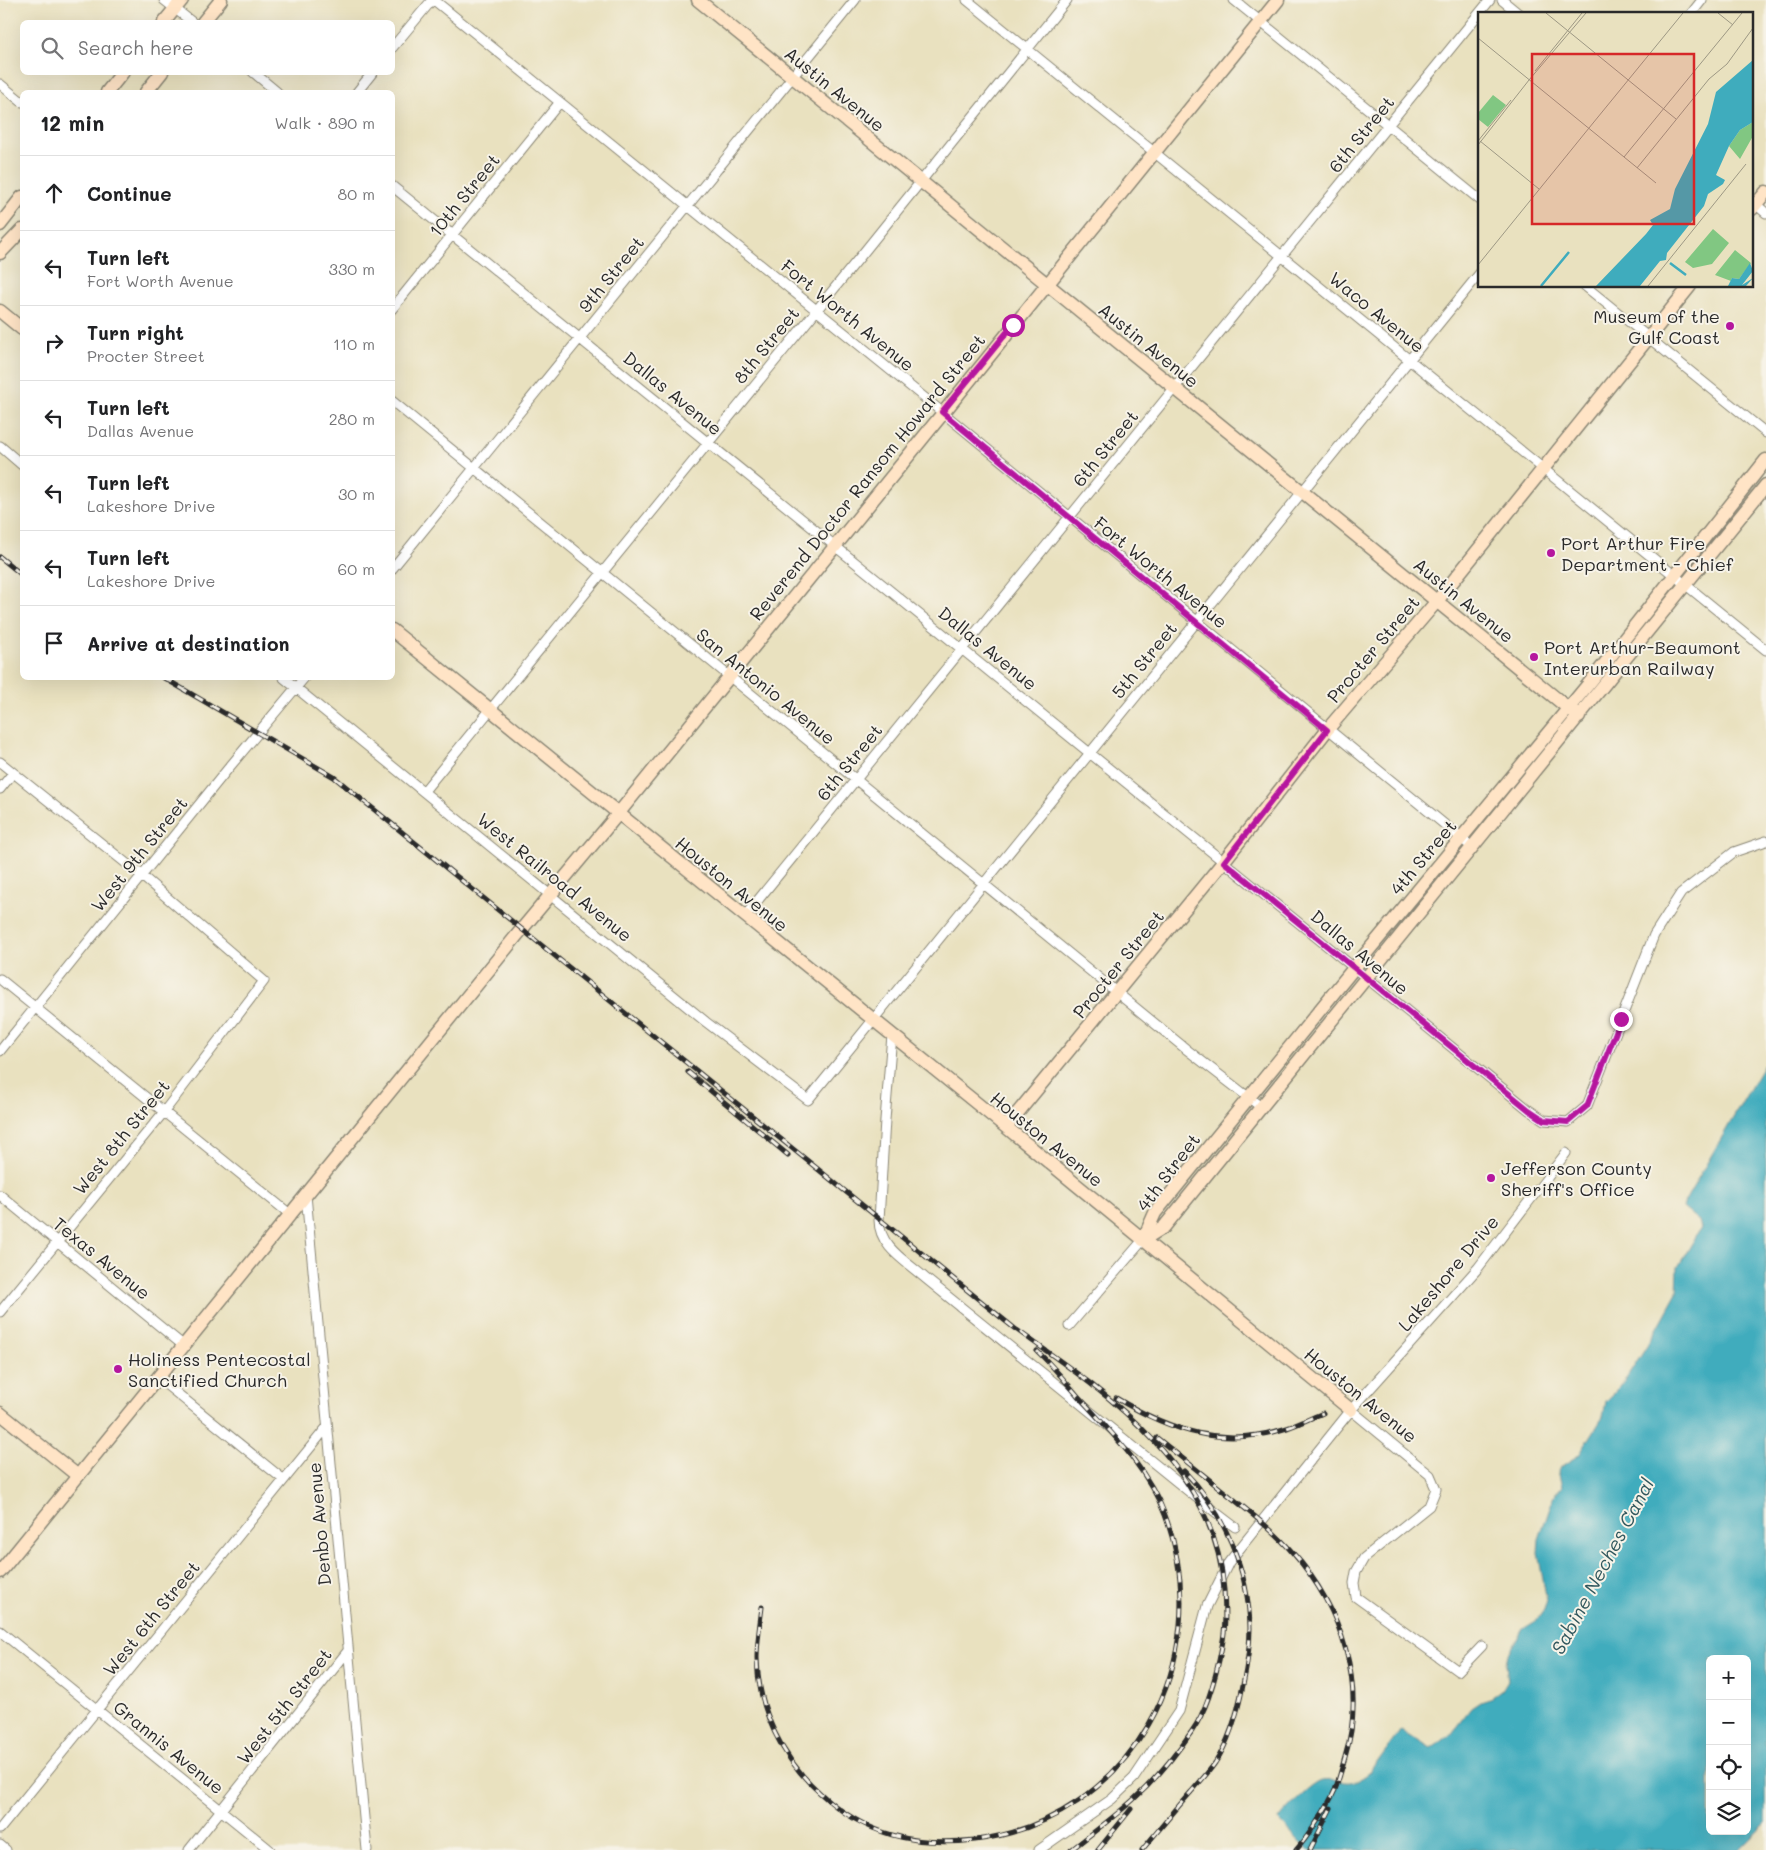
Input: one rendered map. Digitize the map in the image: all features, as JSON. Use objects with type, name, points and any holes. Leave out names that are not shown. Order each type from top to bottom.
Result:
[{"type":"street","points":[[164,0],[178,4],[190,20]]},
{"type":"street","points":[[205,20],[221,0]]},
{"type":"street","points":[[395,44],[433,0]]},
{"type":"street","name":"Fort Worth Avenue","points":[[433,0],[942,412],[1327,730],[1472,847]]},
{"type":"street","name":"Austin Avenue","points":[[698,0],[1579,717]]},
{"type":"street","name":"9th Street","points":[[395,565],[855,0]]},
{"type":"street","name":"Waco Avenue","points":[[967,0],[1155,151],[1685,586],[1766,650]]},
{"type":"street","name":"8th Street","points":[[490,710],[1067,0]]},
{"type":"street","points":[[1234,0],[1478,198]]},
{"type":"street","name":"Reverend Doctor Ransom Howard Street","points":[[0,1572],[1278,0]]},
{"type":"street","name":"6th Street","points":[[1480,12],[1490,0]]},
{"type":"street","points":[[1502,0],[1516,12]]},
{"type":"street","points":[[1693,12],[1702,0]]},
{"type":"street","points":[[166,20],[178,4]]},
{"type":"street","name":"6th Street","points":[[745,916],[1478,15]]},
{"type":"street","points":[[109,90],[121,75]]},
{"type":"street","points":[[148,90],[160,75]]},
{"type":"street","points":[[257,75],[275,90]]},
{"type":"street","points":[[358,90],[370,75]]},
{"type":"street","points":[[0,84],[20,100]]},
{"type":"street","name":"10th Street","points":[[395,305],[560,102]]},
{"type":"street","name":"Dallas Avenue","points":[[395,188],[835,544],[1366,979],[1544,1120],[1568,1122],[1587,1106],[1654,935],[1681,892],[1734,852],[1766,840]]},
{"type":"street","points":[[1757,207],[1766,192]]},
{"type":"street","points":[[0,225],[20,200]]},
{"type":"street","points":[[0,253],[20,232]]},
{"type":"street","name":"5th Street","points":[[873,1020],[1478,275]]},
{"type":"street","points":[[1587,288],[1766,433]]},
{"type":"street","name":"Procter Street","points":[[1006,1127],[1224,862],[1327,730],[1436,601],[1688,288]]},
{"type":"street","points":[[0,311],[20,327]]},
{"type":"street","name":"San Antonio Avenue","points":[[395,403],[1117,993],[1261,1107]]},
{"type":"street","points":[[0,446],[20,463]]},
{"type":"street","name":"4th Street","points":[[1143,1240],[1155,1213],[1568,708],[1766,460]]},
{"type":"street","name":"4th Street","points":[[1143,1240],[1164,1227],[1766,485]]},
{"type":"street","name":"Houston Avenue","points":[[395,632],[1006,1127],[1430,1475],[1436,1489],[1430,1506],[1364,1558],[1356,1572],[1354,1583],[1356,1597],[1458,1671],[1482,1646]]},
{"type":"street","name":"West Railroad Avenue","points":[[287,680],[706,1022],[808,1100],[873,1020]]},
{"type":"street","name":"West 9th Street","points":[[0,1051],[302,680]]},
{"type":"street","points":[[424,791],[490,710]]},
{"type":"street","points":[[0,762],[142,876]]},
{"type":"street","points":[[0,789],[13,773]]},
{"type":"street","name":"West 8th Street","points":[[0,1312],[163,1113],[264,982],[142,876]]},
{"type":"street","points":[[0,979],[291,1215]]},
{"type":"street","points":[[892,1035],[880,1220],[880,1230],[886,1244],[925,1278],[1235,1527]]},
{"type":"street","name":"Lakeshore Drive","points":[[1039,1850],[1112,1799],[1134,1778],[1179,1711],[1207,1606],[1229,1562],[1351,1410],[1478,1268],[1566,1152]]},
{"type":"street","name":"Texas Avenue","points":[[0,1195],[184,1346]]},
{"type":"street","name":"Denbo Avenue","points":[[306,1195],[366,1850]]},
{"type":"street","points":[[1070,1326],[1143,1240]]},
{"type":"street","points":[[158,1378],[284,1480]]},
{"type":"street","points":[[0,1413],[78,1476]]},
{"type":"street","name":"West 6th Street","points":[[0,1829],[327,1427]]},
{"type":"street","name":"Grannis Avenue","points":[[0,1632],[270,1850]]},
{"type":"street","name":"West 5th Street","points":[[189,1850],[347,1652]]},
{"type":"street","points":[[0,1845],[6,1850]]},
{"type":"water","name":"Sabine Neches Canal","points":[[1766,1061],[1766,1823],[1739,1850],[1308,1850],[1279,1820],[1305,1792],[1322,1781],[1357,1781],[1370,1772],[1401,1730],[1431,1749],[1450,1735],[1471,1708],[1480,1702],[1490,1699],[1502,1690],[1508,1680],[1506,1663],[1508,1654],[1523,1629],[1536,1621],[1544,1610],[1547,1601],[1538,1553],[1539,1539],[1554,1495],[1562,1486],[1558,1472],[1560,1467],[1579,1455],[1603,1417],[1606,1401],[1621,1386],[1656,1331],[1677,1293],[1678,1267],[1701,1228],[1699,1221],[1683,1208],[1685,1201]]},
{"type":"railway","points":[[0,557],[20,573]]},
{"type":"railway","points":[[167,680],[334,777],[1014,1328],[1119,1407],[1150,1437],[1178,1470],[1200,1506],[1216,1546],[1224,1590],[1224,1632],[1214,1679],[1207,1702],[1197,1722],[1164,1767],[1133,1800],[1071,1850]]},
{"type":"railway","points":[[688,1072],[788,1155]]},
{"type":"railway","points":[[762,1607],[757,1652],[758,1677],[767,1715],[775,1732],[794,1765],[806,1780],[837,1807],[873,1828],[892,1835],[932,1842],[975,1840],[1030,1826],[1078,1801],[1118,1767],[1149,1724],[1170,1676],[1180,1624],[1179,1570],[1165,1515],[1149,1482],[1116,1437],[1037,1351]]},
{"type":"railway","points":[[1116,1398],[1157,1420],[1177,1428],[1219,1436],[1241,1437],[1264,1434],[1292,1426],[1323,1413]]},
{"type":"railway","points":[[1157,1438],[1256,1517],[1293,1553],[1325,1598],[1337,1623],[1346,1649],[1353,1703],[1351,1730],[1345,1757],[1332,1797],[1312,1830],[1296,1850]]},
{"type":"railway","points":[[1142,1850],[1215,1763],[1220,1754],[1236,1715],[1249,1649],[1249,1607],[1245,1585],[1232,1543],[1211,1505],[1184,1471]]},
{"type":"railway","points":[[1310,1850],[1331,1808]]},
{"type":"railway","points":[[1098,1850],[1131,1809]]},
{"type":"place","name":"Museum of the Gulf Coast","points":[[1730,326]]},
{"type":"place","name":"Port Arthur Fire Department - Chief","points":[[1551,553]]},
{"type":"place","name":"Port Arthur-Beaumont Interurban Railway","points":[[1534,657]]},
{"type":"place","name":"Jefferson County Sheriff's Office","points":[[1491,1178]]},
{"type":"place","name":"Holiness Pentecostal Sanctified Church","points":[[118,1369]]},
{"type":"route","points":[[1013,325],[942,412],[1260,672],[1327,730],[1224,862],[1366,979],[1544,1120],[1568,1122],[1587,1106],[1621,1019]]}]
